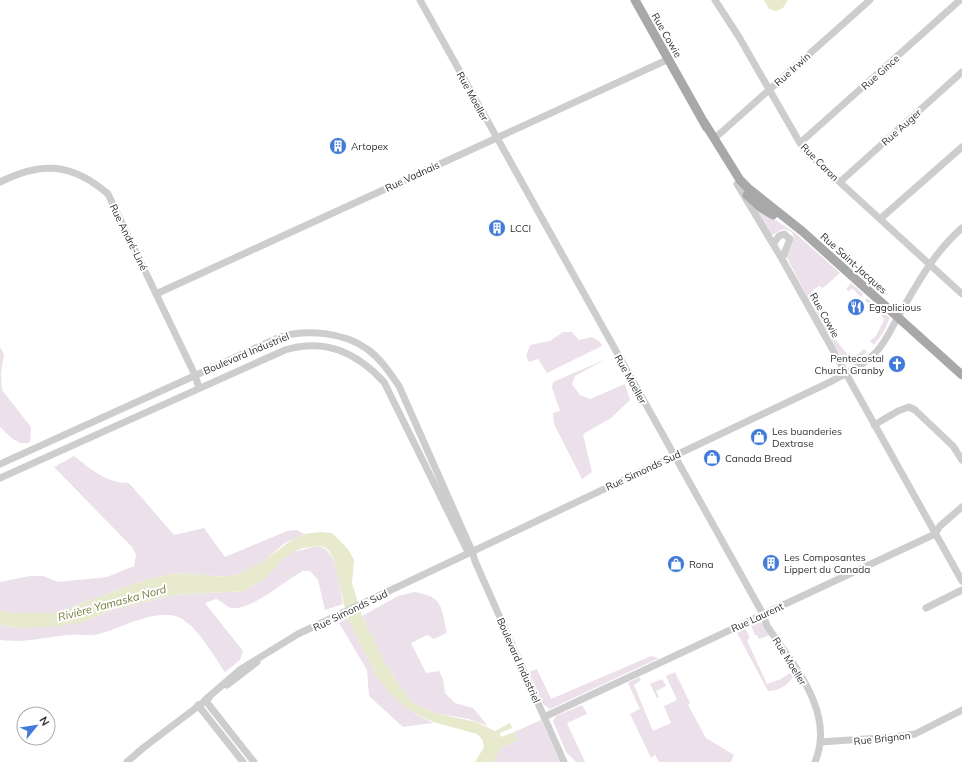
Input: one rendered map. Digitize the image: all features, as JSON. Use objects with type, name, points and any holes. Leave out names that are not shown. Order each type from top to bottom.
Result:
[{"type":"main road","name":"Rue Cowie","points":[[635,0],[737,184]]},
{"type":"main road","name":"Rue Cowie","points":[[704,122],[715,138]]},
{"type":"main road","name":"Rue Saint-Jacques","points":[[715,138],[740,180],[748,188],[802,231],[962,375]]},
{"type":"main road","name":"Rue Saint-Jacques","points":[[737,184],[760,207],[802,231]]},
{"type":"street","name":"Rue Moeller","points":[[420,0],[674,456],[764,614],[767,626],[796,669],[816,706],[820,722],[820,742],[815,762]]},
{"type":"street","name":"Rue Caron","points":[[715,0],[739,37],[800,143],[810,155],[962,294]]},
{"type":"street","name":"Rue Irwin","points":[[715,138],[870,0]]},
{"type":"street","name":"Rue Gince","points":[[800,143],[960,0]]},
{"type":"street","name":"Rue Vadnais","points":[[156,294],[669,59]]},
{"type":"street","name":"Rue Auger","points":[[840,182],[962,72]]},
{"type":"street","points":[[880,219],[962,147]]},
{"type":"street","name":"Rue André-Liné","points":[[0,182],[14,175],[35,169],[54,168],[75,172],[93,181],[108,194],[199,388]]},
{"type":"street","name":"Rue Cowie","points":[[737,184],[782,259],[962,581]]},
{"type":"street","name":"Rue Simonds Sud","points":[[128,762],[143,748],[205,700],[241,669],[298,634],[471,554],[845,374],[865,362],[877,352],[887,338],[898,317],[944,245],[962,228]]},
{"type":"street","points":[[773,244],[779,236],[784,234],[790,239],[782,259]]},
{"type":"street","name":"Boulevard Industriel","points":[[0,464],[280,337],[295,333],[318,333],[340,337],[365,348],[387,368],[399,386],[471,554],[564,762]]},
{"type":"street","name":"Boulevard Industriel","points":[[0,478],[199,388],[296,347],[316,344],[334,348],[358,358],[370,367],[384,382],[471,554]]},
{"type":"street","points":[[874,425],[903,408],[909,407],[915,410],[953,446],[962,460]]},
{"type":"street","name":"Rue Laurent","points":[[544,717],[935,534],[940,526],[962,507]]},
{"type":"street","points":[[926,608],[962,590]]},
{"type":"street","points":[[205,700],[254,762]]},
{"type":"street","points":[[198,705],[242,761],[248,754]]},
{"type":"street","name":"Rue Brignon","points":[[820,742],[895,737],[915,734],[962,710]]},
{"type":"shaded area","points":[[759,209],[795,233],[840,273],[823,288],[819,286],[812,291],[813,298],[809,300],[786,256],[794,236],[789,231],[783,229],[771,236],[756,210]]},
{"type":"shaded area","points":[[851,283],[863,294],[861,297],[852,288],[849,291],[846,289]]},
{"type":"shaded area","points":[[867,298],[890,318],[883,333],[874,345],[870,341],[876,336],[884,320],[881,314],[865,301]]},
{"type":"shaded area","points":[[814,304],[830,331],[827,333],[812,305]]},
{"type":"shaded area","points":[[563,332],[572,332],[579,340],[592,337],[600,342],[602,346],[547,373],[538,359],[529,362],[526,356],[530,345],[550,341]]},
{"type":"shaded area","points":[[833,337],[848,355],[857,355],[864,349],[867,352],[852,363],[845,363],[831,339]]},
{"type":"shaded area","points":[[0,347],[4,354],[1,373],[2,390],[31,427],[30,442],[17,442],[0,427]]},
{"type":"shaded area","points":[[606,359],[575,376],[572,384],[580,395],[590,399],[625,384],[630,400],[611,418],[583,434],[592,472],[582,479],[554,424],[553,413],[560,411],[552,388],[553,382]]},
{"type":"shaded area","points":[[74,456],[93,471],[106,478],[113,481],[129,483],[174,535],[204,528],[225,557],[287,531],[297,530],[304,534],[285,543],[265,560],[243,572],[227,577],[179,573],[151,578],[55,613],[12,613],[0,610],[0,582],[30,576],[43,576],[58,582],[107,577],[134,566],[136,555],[132,547],[54,467]]},
{"type":"shaded area","points":[[317,546],[330,554],[334,561],[337,569],[343,604],[325,610],[318,580],[310,571],[303,571],[249,605],[239,608],[231,608],[216,599],[205,603],[243,651],[240,660],[225,672],[198,633],[185,621],[178,617],[169,615],[150,617],[95,635],[66,635],[26,641],[0,640],[0,625],[26,628],[83,622],[115,609],[175,595],[244,591],[266,578],[283,559],[293,552]]},
{"type":"shaded area","points":[[414,592],[424,594],[436,600],[442,610],[447,633],[434,639],[427,635],[411,643],[426,673],[439,671],[443,679],[445,693],[455,703],[473,708],[488,726],[469,719],[435,713],[412,703],[387,667],[362,616],[398,596]]},
{"type":"shaded area","points":[[347,618],[379,680],[409,710],[433,723],[403,727],[369,696],[367,670],[339,623]]},
{"type":"shaded area","points":[[759,622],[764,624],[770,635],[759,639],[757,635],[755,635],[751,626]]},
{"type":"shaded area","points":[[745,628],[750,638],[747,640],[767,684],[781,679],[790,673],[793,677],[783,687],[768,691],[737,633]]},
{"type":"shaded area","points":[[651,656],[659,658],[550,709],[543,704],[529,672],[537,669],[551,699]]},
{"type":"shaded area","points":[[675,672],[690,703],[688,705],[706,738],[734,755],[731,762],[659,762],[655,755],[651,758],[630,714],[640,709],[628,683],[639,677],[641,680],[634,685],[653,731],[671,723],[664,706],[677,700],[666,676]]},
{"type":"shaded area","points":[[662,679],[666,686],[656,691],[659,697],[657,698],[650,684]]},
{"type":"shaded area","points":[[582,705],[587,714],[567,723],[585,762],[576,762],[566,752],[553,721],[556,716]]},
{"type":"shaded area","points":[[541,720],[560,762],[493,762],[501,748],[518,740],[514,732]]},
{"type":"water","points":[[764,0],[788,0],[783,8],[776,11],[769,9]]},
{"type":"water","name":"Rivière Yamaska Nord","points":[[320,532],[332,533],[348,549],[354,560],[352,583],[362,616],[387,667],[412,703],[435,713],[476,722],[495,731],[510,723],[512,728],[500,733],[501,737],[514,732],[518,740],[501,748],[493,762],[475,762],[484,747],[482,739],[477,734],[433,722],[409,710],[394,697],[379,680],[347,618],[334,560],[329,551],[324,547],[317,546],[303,548],[293,552],[283,559],[266,578],[244,591],[175,595],[115,609],[83,622],[60,626],[26,628],[0,625],[0,610],[12,613],[55,613],[151,578],[179,573],[227,577],[243,572],[265,560],[293,539],[304,534]]},
{"type":"place","name":"Artopex","points":[[338,146]]},
{"type":"place","name":"LCCI","points":[[497,228]]},
{"type":"place","name":"Eggolicious","points":[[856,307]]},
{"type":"place","name":"Pentecostal Church Granby","points":[[897,364]]},
{"type":"place","name":"Les buanderies Dextrase","points":[[759,437]]},
{"type":"place","name":"Canada Bread","points":[[712,458]]},
{"type":"place","name":"Les Composantes Lippert du Canada","points":[[771,563]]},
{"type":"place","name":"Rona","points":[[676,564]]}]
